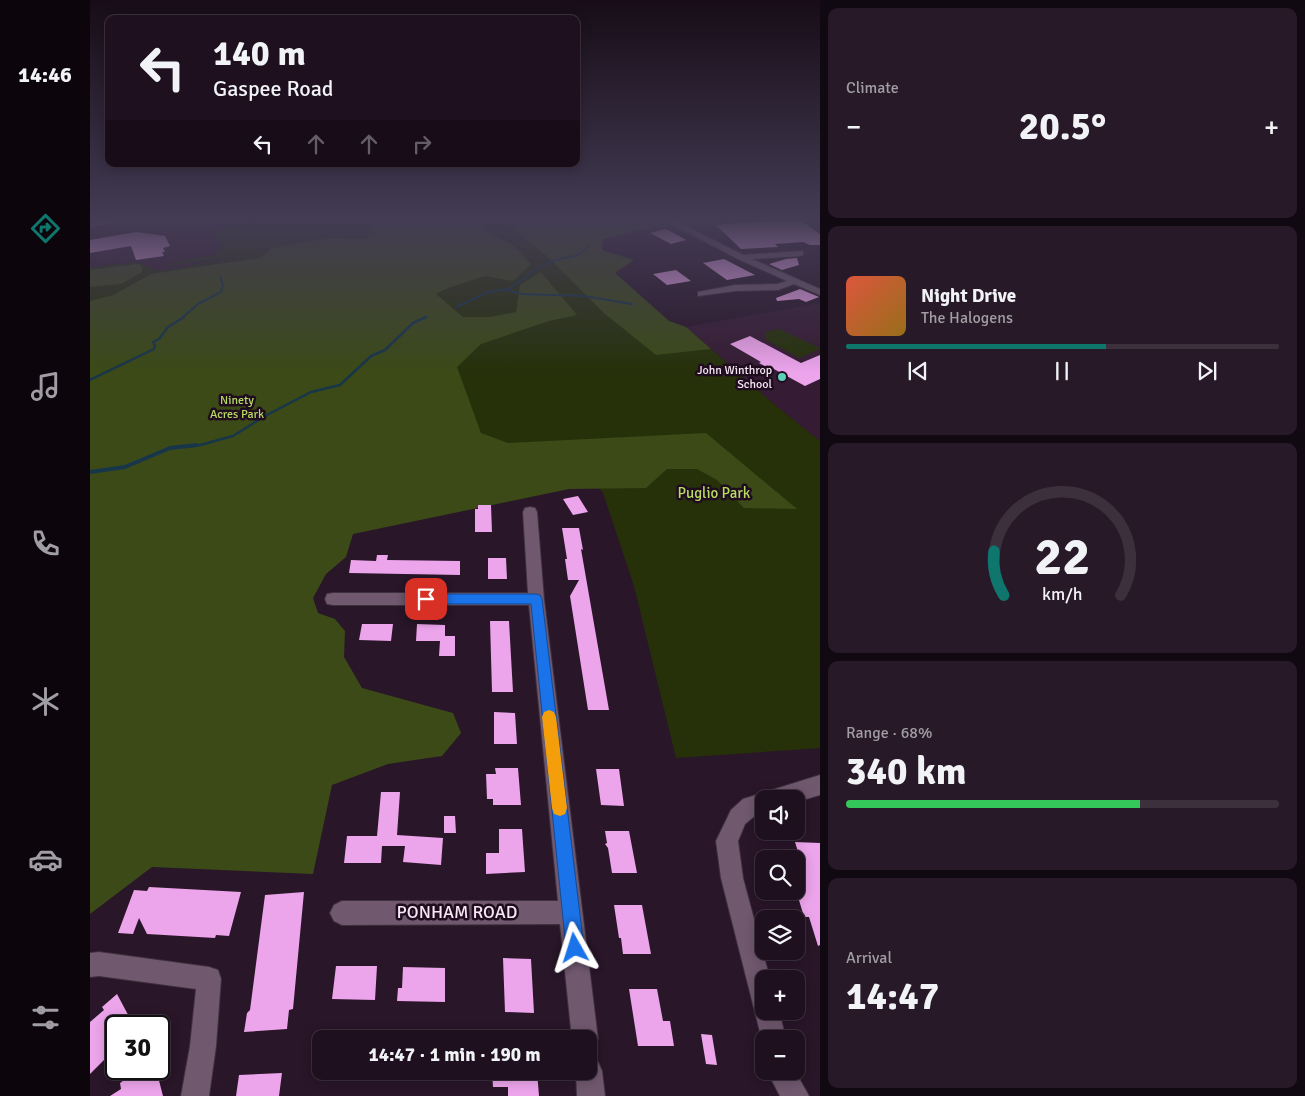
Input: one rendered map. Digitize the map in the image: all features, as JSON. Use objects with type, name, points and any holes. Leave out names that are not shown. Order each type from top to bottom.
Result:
[{"type":"street","points":[[768,269],[820,292]]},
{"type":"street","points":[[701,294],[735,288],[778,287],[794,281]]},
{"type":"street","points":[[530,512],[536,599],[584,1030]]},
{"type":"street","points":[[333,599],[536,599]]},
{"type":"street","points":[[803,790],[820,785]]},
{"type":"street","points":[[755,805],[750,806],[738,817],[727,841],[732,878],[756,970]]},
{"type":"street","name":"PONHAM ROAD","points":[[342,913],[571,912]]},
{"type":"street","points":[[90,965],[99,964],[209,979],[203,1046],[195,1096]]},
{"type":"street","points":[[589,1080],[591,1096]]},
{"type":"street","points":[[785,1080],[794,1096]]},
{"type":"shaded area","name":"John Winthrop School","points":[[820,303],[820,441],[775,405],[686,327]]},
{"type":"green space","name":"Ninety Acres Park","points":[[90,269],[155,269],[160,271],[170,269],[613,269],[669,321],[686,327],[775,405],[820,441],[820,748],[676,758],[634,586],[603,493],[583,470],[308,536],[90,900]]},
{"type":"green space","points":[[142,269],[142,272],[121,284],[90,287],[90,270]]},
{"type":"green space","name":"Ninety Acres Park","points":[[184,269],[526,269],[513,281],[485,276],[436,294],[463,317],[490,317],[516,312],[520,285],[541,272],[577,315],[549,321],[481,344],[457,367],[481,433],[508,443],[706,433],[797,509],[744,508],[717,480],[697,469],[667,469],[646,488],[569,489],[353,534],[346,557],[326,574],[313,598],[318,613],[335,619],[345,631],[344,657],[362,688],[453,713],[461,733],[442,756],[388,764],[332,785],[313,874],[152,867],[90,914],[90,301],[113,295],[151,274]]},
{"type":"green space","points":[[560,269],[621,269],[615,273],[669,321],[686,327],[711,349],[656,355],[604,313]]},
{"type":"green space","points":[[779,329],[820,349],[799,358],[765,339],[765,332]]},
{"type":"building","points":[[712,269],[744,269],[755,275],[727,280]]},
{"type":"building","points":[[676,270],[691,281],[667,285],[653,274]]},
{"type":"building","points":[[800,289],[819,297],[806,302],[799,299],[777,301],[776,298]]},
{"type":"building","points":[[750,336],[801,363],[820,355],[820,379],[805,386],[759,363],[761,362],[730,344]]},
{"type":"building","points":[[578,496],[588,512],[573,515],[563,499]]},
{"type":"building","points":[[478,505],[491,505],[492,532],[475,532],[475,509],[478,509]]},
{"type":"building","points":[[562,528],[579,528],[609,710],[588,710],[570,596],[579,580],[568,580]]},
{"type":"building","points":[[377,555],[388,555],[387,560],[460,561],[460,575],[349,573],[351,560],[376,561]]},
{"type":"building","points":[[488,558],[506,558],[507,579],[488,579]]},
{"type":"building","points":[[490,621],[509,621],[513,692],[492,692]]},
{"type":"building","points":[[362,624],[393,624],[391,641],[359,640]]},
{"type":"building","points":[[417,624],[445,625],[445,636],[455,636],[455,656],[439,656],[440,641],[416,641]]},
{"type":"building","points":[[494,712],[515,713],[517,744],[494,744]]},
{"type":"building","points":[[495,768],[518,768],[521,805],[493,805],[493,799],[487,799],[486,774],[496,774]]},
{"type":"building","points":[[596,769],[619,769],[624,806],[601,805]]},
{"type":"building","points":[[381,792],[400,792],[397,835],[443,838],[441,865],[403,862],[405,846],[382,846],[381,863],[344,863],[347,836],[377,836]]},
{"type":"building","points":[[444,816],[455,816],[456,833],[444,833]]},
{"type":"building","points":[[499,829],[522,829],[525,872],[486,874],[486,853],[499,853]]},
{"type":"building","points":[[605,831],[629,831],[637,873],[612,873],[608,848],[605,844],[607,843]]},
{"type":"building","points":[[795,842],[820,843],[820,945],[818,946],[809,917],[805,917],[805,910],[802,910],[799,900],[805,900],[805,850],[797,850]]},
{"type":"building","points":[[149,887],[241,892],[229,936],[216,935],[215,938],[147,934],[139,918],[133,934],[118,933],[134,890],[147,891]]},
{"type":"building","points":[[304,892],[293,1009],[289,1010],[287,1029],[244,1032],[247,1013],[250,1010],[265,895]]},
{"type":"building","points":[[614,905],[642,905],[651,954],[623,954]]},
{"type":"building","points":[[503,958],[531,959],[534,1013],[505,1012]]},
{"type":"building","points":[[336,966],[377,966],[375,1000],[332,999]]},
{"type":"building","points":[[403,967],[445,968],[445,1002],[397,1001],[398,988],[402,988]]},
{"type":"building","points":[[629,989],[657,989],[663,1021],[670,1021],[674,1046],[638,1046]]},
{"type":"building","points":[[117,994],[128,1015],[105,1015],[105,1059],[90,1074],[90,1022],[104,1010],[102,1007]]},
{"type":"building","points":[[701,1034],[712,1035],[717,1065],[706,1064]]},
{"type":"building","points":[[282,1073],[279,1096],[236,1096],[239,1075]]},
{"type":"building","points":[[124,1080],[159,1080],[163,1096],[110,1096],[121,1089],[120,1083]]},
{"type":"building","points":[[493,1080],[538,1080],[539,1096],[508,1096],[508,1087],[493,1087]]},
{"type":"waterway","points":[[456,307],[488,292],[509,289],[536,269]]},
{"type":"waterway","points":[[182,318],[198,304],[221,292],[223,285],[220,276]]},
{"type":"waterway","points":[[506,290],[522,294],[584,296],[632,304]]},
{"type":"waterway","points":[[90,380],[154,349],[155,345],[153,342],[159,339],[168,327],[184,317]]},
{"type":"waterway","points":[[185,447],[233,436],[265,416],[311,392],[340,385],[371,356],[385,350],[413,323],[426,317],[423,318]]},
{"type":"waterway","points":[[90,472],[125,467],[170,448],[197,445]]},
{"type":"slow traffic","points":[[549,717],[560,808]]},
{"type":"place","name":"John Winthrop School","points":[[782,377]]},
{"type":"route","points":[[426,599],[536,599],[575,948]]},
{"type":"park label","name":"Puglio Park","points":[[714,493]]}]
